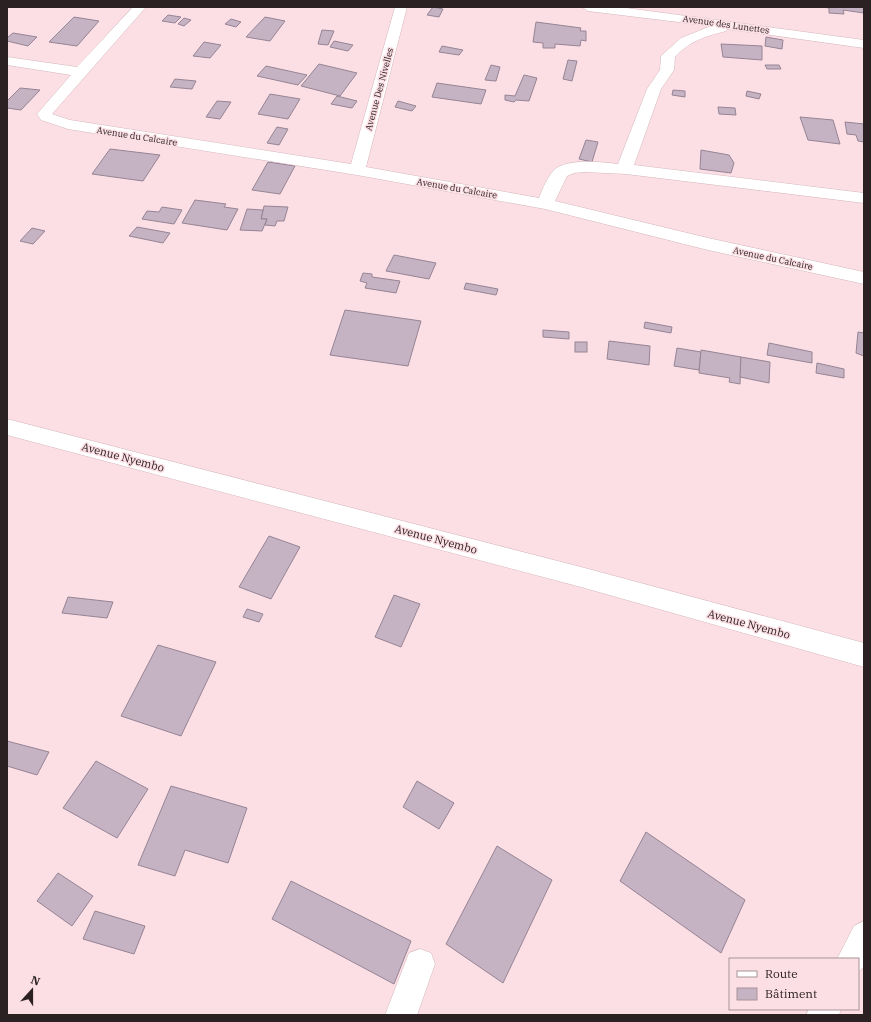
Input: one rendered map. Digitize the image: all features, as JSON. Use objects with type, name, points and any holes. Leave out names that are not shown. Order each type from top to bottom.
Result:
[{"type":"street","points":[[7,61],[80,72],[140,7]]},
{"type":"street","name":"Avenue Des Nivelles","points":[[357,170],[401,7]]},
{"type":"street","name":"Avenue des Lunettes","points":[[588,7],[732,25],[864,44]]},
{"type":"street","points":[[624,170],[654,89],[667,70],[668,56],[686,38],[699,33],[732,25]]},
{"type":"street","name":"Avenue du Calcaire","points":[[80,72],[46,110],[44,114],[46,117],[55,122],[76,126],[357,170],[545,204],[708,244],[864,278]]},
{"type":"street","points":[[545,204],[557,178],[568,169],[586,168],[624,170],[768,185],[864,198]]},
{"type":"street","name":"Avenue Nyembo","points":[[7,427],[581,577],[864,656]]},
{"type":"street","points":[[853,958],[864,936]]},
{"type":"street","points":[[401,1015],[420,964]]},
{"type":"building","points":[[433,7],[443,9],[439,17],[427,15]]},
{"type":"building","points":[[823,7],[864,7],[864,13],[843,10],[844,14],[829,13],[829,8]]},
{"type":"building","points":[[168,15],[181,17],[175,23],[162,21]]},
{"type":"building","points":[[74,17],[99,21],[77,46],[49,42]]},
{"type":"building","points":[[265,17],[285,21],[270,41],[246,37]]},
{"type":"building","points":[[184,18],[191,20],[184,26],[178,24]]},
{"type":"building","points":[[231,19],[241,22],[236,27],[225,24]]},
{"type":"building","points":[[536,22],[581,28],[580,31],[586,31],[586,41],[581,40],[580,46],[555,44],[555,48],[543,48],[543,43],[533,42]]},
{"type":"building","points":[[322,30],[334,31],[328,45],[318,44]]},
{"type":"building","points":[[13,33],[37,37],[28,46],[7,41],[7,38]]},
{"type":"building","points":[[766,37],[783,40],[782,49],[765,46]]},
{"type":"building","points":[[334,41],[353,45],[348,51],[330,47]]},
{"type":"building","points":[[204,42],[221,45],[210,58],[193,56]]},
{"type":"building","points":[[721,44],[762,46],[762,60],[723,57]]},
{"type":"building","points":[[442,46],[463,50],[459,55],[439,52]]},
{"type":"building","points":[[568,60],[577,61],[572,81],[563,79]]},
{"type":"building","points":[[319,64],[357,73],[340,96],[301,86]]},
{"type":"building","points":[[491,65],[500,67],[496,81],[485,80]]},
{"type":"building","points":[[765,65],[779,65],[781,69],[767,69]]},
{"type":"building","points":[[266,66],[307,75],[298,85],[257,76]]},
{"type":"building","points":[[524,75],[537,78],[529,101],[516,100],[514,102],[505,100],[505,95],[515,96]]},
{"type":"building","points":[[175,79],[196,81],[192,89],[170,87]]},
{"type":"building","points":[[437,83],[486,90],[481,104],[432,97]]},
{"type":"building","points":[[20,88],[40,90],[21,110],[7,108],[7,101]]},
{"type":"building","points":[[673,90],[685,91],[685,97],[672,95]]},
{"type":"building","points":[[747,91],[761,94],[759,99],[746,96]]},
{"type":"building","points":[[270,94],[300,99],[288,119],[258,114]]},
{"type":"building","points":[[337,96],[357,101],[352,108],[331,104]]},
{"type":"building","points":[[217,101],[231,102],[220,119],[206,117]]},
{"type":"building","points":[[398,101],[416,106],[412,111],[395,107]]},
{"type":"building","points":[[718,107],[735,108],[736,115],[719,114]]},
{"type":"building","points":[[800,117],[833,120],[840,144],[808,140]]},
{"type":"building","points":[[845,122],[864,124],[864,142],[858,141],[856,135],[847,134]]},
{"type":"building","points":[[277,127],[288,129],[279,145],[267,143]]},
{"type":"building","points":[[586,140],[598,142],[592,162],[579,159]]},
{"type":"building","points":[[110,149],[160,155],[143,181],[92,174]]},
{"type":"building","points":[[701,150],[729,155],[734,163],[731,173],[700,169]]},
{"type":"building","points":[[268,162],[295,166],[280,194],[252,190]]},
{"type":"building","points":[[195,200],[226,204],[224,207],[238,209],[227,230],[182,223]]},
{"type":"building","points":[[264,206],[288,207],[284,221],[277,221],[275,226],[265,225],[267,219],[261,219]]},
{"type":"building","points":[[162,207],[182,210],[174,224],[142,219],[147,211],[159,212]]},
{"type":"building","points":[[247,209],[263,210],[261,219],[267,219],[262,231],[240,230]]},
{"type":"building","points":[[137,227],[170,233],[163,243],[129,236]]},
{"type":"building","points":[[32,228],[45,231],[33,244],[20,241]]},
{"type":"building","points":[[394,255],[436,263],[429,279],[386,271]]},
{"type":"building","points":[[363,273],[372,274],[372,277],[400,281],[396,293],[365,288],[367,283],[360,281]]},
{"type":"building","points":[[466,283],[498,289],[496,295],[464,289]]},
{"type":"building","points":[[345,310],[421,321],[408,366],[330,355]]},
{"type":"building","points":[[645,322],[672,327],[671,333],[644,328]]},
{"type":"building","points":[[543,330],[569,332],[569,339],[543,337]]},
{"type":"building","points":[[858,332],[864,333],[864,356],[856,353]]},
{"type":"building","points":[[609,341],[650,346],[649,365],[607,359]]},
{"type":"building","points":[[575,342],[587,342],[587,352],[575,352]]},
{"type":"building","points":[[769,343],[812,352],[812,363],[767,355]]},
{"type":"building","points":[[677,348],[701,352],[699,370],[674,366]]},
{"type":"building","points":[[701,350],[741,357],[740,384],[729,382],[730,378],[699,373]]},
{"type":"building","points":[[741,357],[770,362],[769,383],[740,377]]},
{"type":"building","points":[[817,363],[844,369],[844,378],[816,373]]},
{"type":"building","points":[[269,536],[300,547],[271,599],[239,587]]},
{"type":"building","points":[[394,595],[420,604],[401,647],[375,637]]},
{"type":"building","points":[[68,597],[113,602],[107,618],[62,613]]},
{"type":"building","points":[[247,609],[263,614],[259,622],[243,617]]},
{"type":"building","points":[[158,645],[216,662],[181,736],[121,716]]},
{"type":"building","points":[[7,741],[49,752],[37,775],[7,766]]},
{"type":"building","points":[[96,761],[148,789],[117,838],[63,808]]},
{"type":"building","points":[[417,781],[454,803],[439,829],[403,807]]},
{"type":"building","points":[[171,786],[247,808],[228,863],[185,850],[175,876],[138,865]]},
{"type":"building","points":[[646,832],[745,900],[721,953],[620,881]]},
{"type":"building","points":[[497,846],[552,880],[503,983],[446,944]]},
{"type":"building","points":[[58,873],[93,896],[72,926],[37,901]]},
{"type":"building","points":[[291,881],[411,941],[394,984],[272,919]]},
{"type":"building","points":[[95,911],[145,926],[134,954],[83,939]]}]
